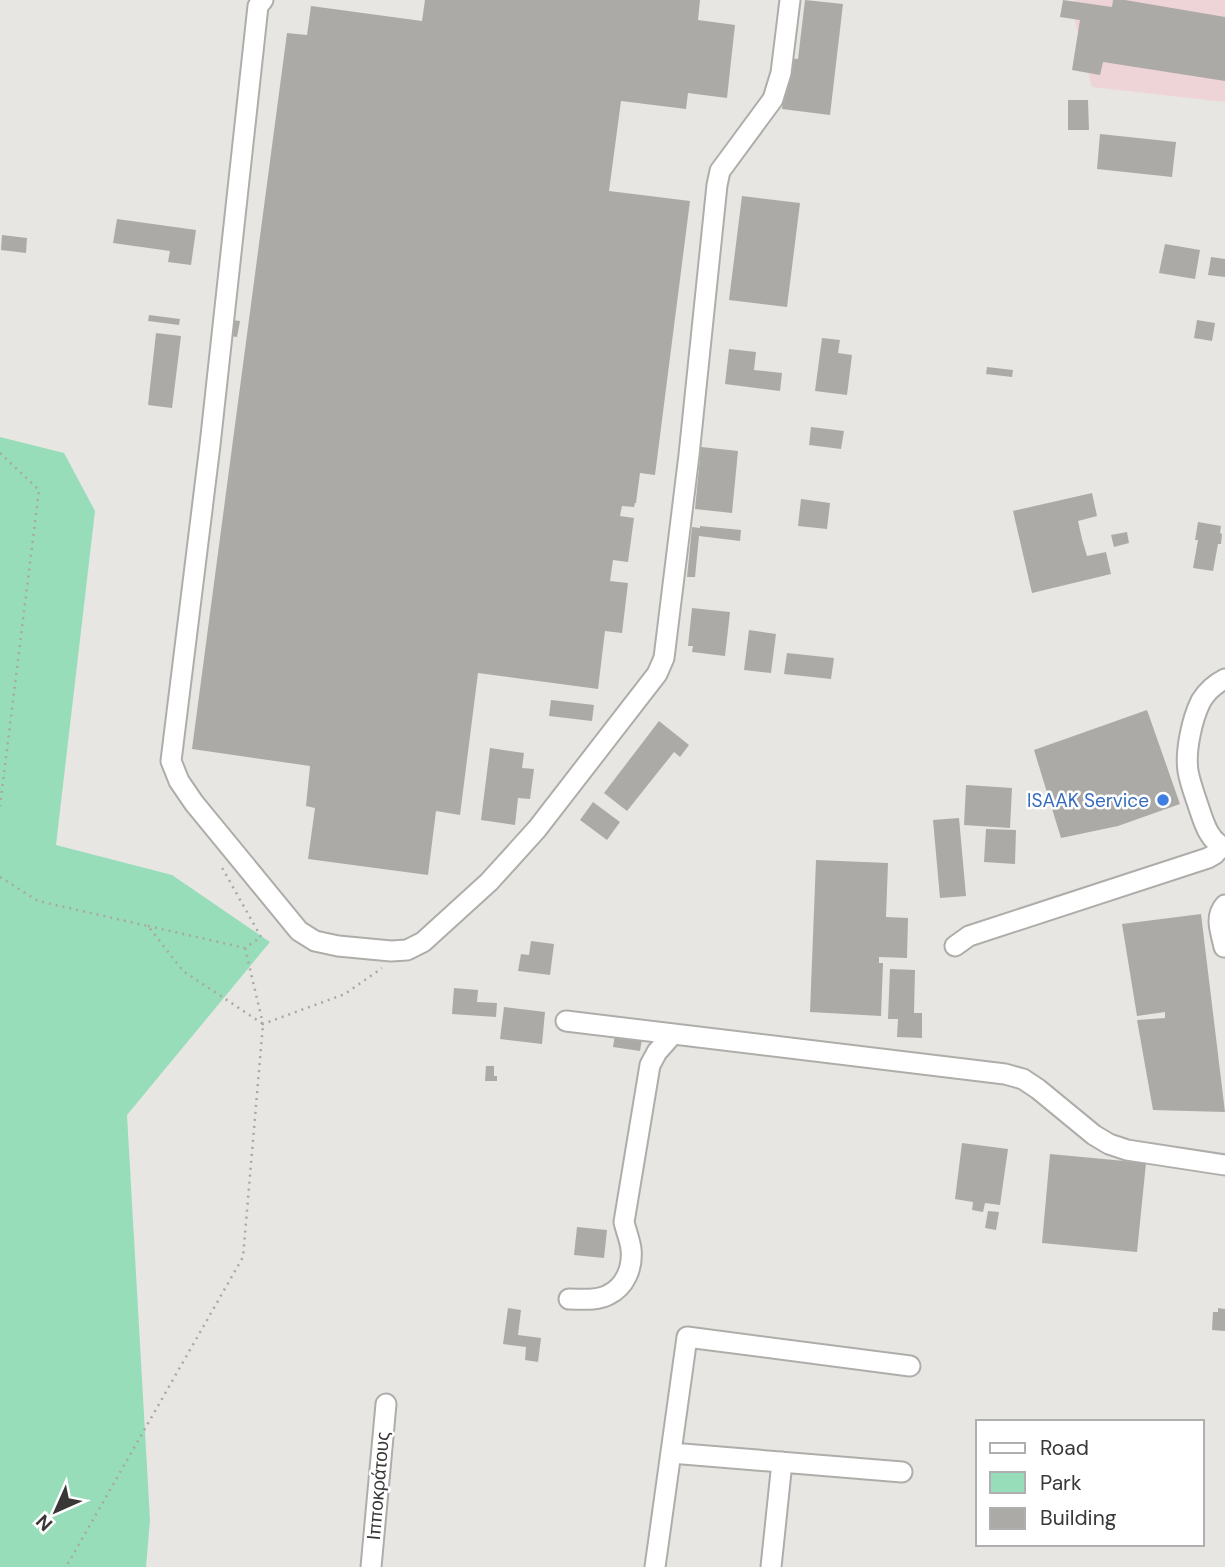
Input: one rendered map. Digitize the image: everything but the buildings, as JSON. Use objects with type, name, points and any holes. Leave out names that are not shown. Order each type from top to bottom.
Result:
[{"type":"street","points":[[263,0],[258,6],[211,445],[172,761],[179,782],[194,803],[299,931],[315,941],[391,951],[407,950],[423,942],[489,882],[537,829],[657,674],[664,658],[690,455],[716,185],[720,170],[773,99],[781,72],[790,0]]},
{"type":"street","points":[[955,946],[969,936],[1208,858],[1223,847],[1210,836],[1203,821],[1188,772],[1188,749],[1201,701],[1213,686],[1225,679]]},
{"type":"street","points":[[1224,947],[1218,917],[1225,905]]},
{"type":"street","points":[[566,1021],[1005,1074],[1023,1079],[1038,1089],[1109,1144],[1127,1150],[1225,1165]]},
{"type":"street","points":[[569,1299],[606,1296],[620,1287],[628,1276],[631,1248],[624,1222],[650,1065],[657,1052],[673,1034]]},
{"type":"street","points":[[655,1567],[687,1336],[909,1366]]},
{"type":"street","name":"Ιπποκράτους","points":[[371,1567],[386,1404]]},
{"type":"street","points":[[671,1452],[902,1472]]},
{"type":"street","points":[[771,1567],[782,1462]]},
{"type":"path","points":[[0,453],[39,490],[0,806]]},
{"type":"path","points":[[0,877],[38,901],[245,948],[261,937],[218,861]]},
{"type":"path","points":[[148,926],[183,971],[263,1024]]},
{"type":"path","points":[[66,1567],[243,1257],[263,1024],[245,948]]},
{"type":"path","points":[[263,1024],[345,994],[384,967],[391,951]]},
{"type":"shaded area","points":[[1075,0],[1225,0],[1225,102],[1092,87],[1074,18]]},
{"type":"green space","points":[[0,437],[64,453],[95,511],[56,845],[172,875],[270,942],[127,1115],[150,1520],[146,1567],[0,1567]]},
{"type":"place","name":"ISAAK Service","points":[[1163,800]]}]
